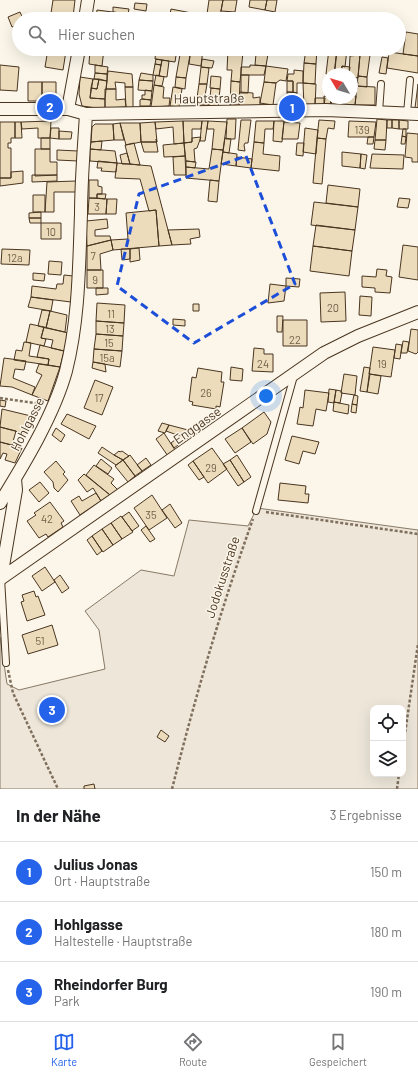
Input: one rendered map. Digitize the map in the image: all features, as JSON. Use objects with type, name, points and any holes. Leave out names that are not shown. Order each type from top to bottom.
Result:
[{"type":"street","points":[[86,12],[88,0]]},
{"type":"street","points":[[68,110],[78,56]]},
{"type":"street","name":"Hauptstraße","points":[[0,109],[68,110],[86,114],[326,110],[413,113]]},
{"type":"street","name":"Hohlgasse","points":[[0,504],[54,406],[66,372],[75,330],[80,271],[80,212],[86,114]]},
{"type":"street","name":"Enggasse","points":[[1,579],[324,353],[358,336],[418,312]]},
{"type":"street","points":[[1,579],[16,490],[15,479]]},
{"type":"lane","points":[[410,80],[413,113]]},
{"type":"lane","points":[[379,112],[381,84]]},
{"type":"lane","points":[[256,511],[295,373]]},
{"type":"lane","points":[[1,579],[6,663]]},
{"type":"path","points":[[0,398],[54,406]]},
{"type":"path","points":[[256,511],[418,534]]},
{"type":"path","name":"Jodokusstraße","points":[[172,789],[194,702],[230,583],[256,511]]},
{"type":"path","points":[[404,741],[418,644]]},
{"type":"path","points":[[6,663],[13,693],[58,789]]},
{"type":"path","points":[[397,789],[399,777]]},
{"type":"highlighted area","points":[[246,156],[295,284],[194,343],[117,286],[139,194]]},
{"type":"shaded area","points":[[257,508],[418,530],[418,789],[0,789],[0,637],[7,684],[19,690],[105,669],[99,630],[85,611],[141,570],[174,576],[189,520],[248,526]]},
{"type":"building","points":[[53,0],[75,0],[74,12],[51,12]]},
{"type":"building","points":[[209,0],[223,0],[221,12],[207,12]]},
{"type":"building","points":[[223,0],[237,0],[235,12],[221,11]]},
{"type":"building","points":[[250,0],[267,0],[265,10],[249,7]]},
{"type":"building","points":[[267,0],[277,0],[275,12],[265,10]]},
{"type":"building","points":[[135,3],[147,4],[146,11],[134,9]]},
{"type":"building","points":[[113,7],[129,9],[128,12],[113,12]]},
{"type":"building","points":[[171,9],[186,12],[170,12]]},
{"type":"building","points":[[97,10],[112,12],[97,12]]},
{"type":"building","points":[[12,15],[12,27],[8,17]]},
{"type":"building","points":[[406,32],[418,34],[418,56],[406,54]]},
{"type":"building","points":[[406,54],[418,56],[418,73],[387,68],[388,56],[406,56]]},
{"type":"building","points":[[47,56],[65,56],[63,70],[45,67]]},
{"type":"building","points":[[90,56],[103,56],[102,66],[89,64]]},
{"type":"building","points":[[155,56],[176,56],[175,62],[155,59]]},
{"type":"building","points":[[180,56],[190,56],[186,78],[176,77]]},
{"type":"building","points":[[190,56],[202,56],[201,66],[189,64]]},
{"type":"building","points":[[228,56],[243,56],[240,82],[231,81],[232,70],[227,70]]},
{"type":"building","points":[[256,56],[268,56],[266,66],[255,65]]},
{"type":"building","points":[[305,56],[317,56],[316,64],[304,63]]},
{"type":"building","points":[[328,56],[336,56],[335,68],[327,68]]},
{"type":"building","points":[[336,56],[346,56],[345,67],[342,66],[342,68],[335,68]]},
{"type":"building","points":[[350,56],[360,56],[358,78],[358,68],[349,68]]},
{"type":"building","points":[[360,56],[370,56],[367,77],[358,76]]},
{"type":"building","points":[[382,57],[388,58],[386,74],[379,73]]},
{"type":"building","points":[[156,59],[162,60],[161,65],[155,64]]},
{"type":"building","points":[[202,59],[214,61],[212,68],[201,67]]},
{"type":"building","points":[[162,60],[169,61],[167,77],[159,76]]},
{"type":"building","points":[[304,63],[316,64],[315,84],[303,83]]},
{"type":"building","points":[[155,64],[161,65],[159,76],[153,75]]},
{"type":"building","points":[[0,65],[19,67],[17,91],[0,90]]},
{"type":"building","points":[[95,65],[108,67],[107,74],[95,73]]},
{"type":"building","points":[[250,65],[266,66],[264,75],[241,75],[241,67],[250,67]]},
{"type":"building","points":[[266,66],[288,69],[286,81],[280,80],[276,83],[264,82]]},
{"type":"building","points":[[342,66],[350,67],[350,68],[342,68]]},
{"type":"building","points":[[201,67],[209,68],[207,84],[199,84]]},
{"type":"building","points":[[294,70],[303,71],[303,83],[297,83],[297,93],[293,92],[293,81],[287,81],[288,74],[294,74]]},
{"type":"building","points":[[108,71],[132,74],[133,87],[125,87],[125,83],[115,82],[116,89],[106,89]]},
{"type":"building","points":[[95,73],[107,74],[107,81],[94,79]]},
{"type":"building","points":[[141,73],[153,75],[153,81],[139,80]]},
{"type":"building","points":[[156,75],[164,77],[162,86],[154,85]]},
{"type":"building","points":[[241,75],[249,75],[248,93],[241,93]]},
{"type":"building","points":[[211,76],[221,77],[220,89],[210,88]]},
{"type":"building","points":[[358,76],[367,77],[367,87],[358,86]]},
{"type":"building","points":[[80,77],[93,79],[90,98],[105,99],[105,109],[82,106],[79,94]]},
{"type":"building","points":[[176,77],[186,78],[185,89],[175,87]]},
{"type":"building","points":[[93,79],[99,79],[97,89],[91,88]]},
{"type":"building","points":[[99,79],[107,81],[105,99],[90,98],[91,88],[97,89]]},
{"type":"building","points":[[139,80],[153,81],[152,91],[138,90]]},
{"type":"building","points":[[231,81],[240,82],[239,105],[230,105]]},
{"type":"building","points":[[287,81],[293,81],[293,92],[287,92]]},
{"type":"building","points":[[28,82],[42,82],[42,101],[28,101]]},
{"type":"building","points":[[42,82],[56,82],[56,101],[42,101]]},
{"type":"building","points":[[264,82],[276,83],[273,105],[260,103]]},
{"type":"building","points":[[303,83],[316,84],[315,108],[304,107]]},
{"type":"building","points":[[199,84],[207,84],[205,96],[210,96],[208,105],[196,105]]},
{"type":"building","points":[[418,84],[418,108],[415,108]]},
{"type":"building","points":[[154,85],[164,87],[163,98],[170,98],[169,106],[151,107]]},
{"type":"building","points":[[358,86],[375,87],[375,105],[355,105],[358,104]]},
{"type":"building","points":[[125,87],[133,87],[133,108],[126,108]]},
{"type":"building","points":[[173,87],[182,89],[179,107],[170,106]]},
{"type":"building","points":[[211,88],[220,89],[218,108],[209,107]]},
{"type":"building","points":[[105,89],[116,89],[116,100],[125,99],[126,107],[105,108]]},
{"type":"building","points":[[145,90],[152,91],[151,100],[142,99],[142,95],[145,95]]},
{"type":"building","points":[[240,92],[253,93],[253,98],[260,97],[260,106],[239,107]]},
{"type":"building","points":[[287,92],[297,93],[297,106],[287,106]]},
{"type":"building","points":[[315,98],[322,98],[322,104],[324,104],[324,107],[315,106]]},
{"type":"building","points":[[140,100],[151,100],[150,106],[140,106]]},
{"type":"building","points":[[324,104],[330,104],[330,107],[324,107]]},
{"type":"building","points":[[331,104],[342,104],[342,108],[331,108]]},
{"type":"building","points":[[227,119],[236,119],[235,139],[226,139]]},
{"type":"building","points":[[377,119],[387,120],[386,140],[375,140]]},
{"type":"building","points":[[241,120],[251,120],[248,143],[245,143],[244,145],[245,151],[238,150]]},
{"type":"building","points":[[319,120],[335,121],[334,129],[328,128],[326,139],[317,138]]},
{"type":"building","points":[[387,120],[392,120],[392,128],[387,128]]},
{"type":"building","points":[[392,120],[399,120],[399,129],[392,128]]},
{"type":"building","points":[[399,120],[408,121],[408,129],[399,129]]},
{"type":"building","points":[[51,121],[50,138],[38,138],[38,128],[22,129],[21,122]]},
{"type":"building","points":[[183,121],[202,121],[201,129],[192,129],[192,142],[184,143]]},
{"type":"building","points":[[183,121],[184,143],[174,144],[173,127],[156,129],[155,122]]},
{"type":"building","points":[[202,121],[208,121],[205,141],[200,141]]},
{"type":"building","points":[[208,121],[227,122],[223,150],[212,149],[214,129],[207,129]]},
{"type":"building","points":[[256,121],[274,121],[273,129],[265,129],[264,143],[254,142]]},
{"type":"building","points":[[274,121],[284,121],[282,142],[273,141]]},
{"type":"building","points":[[349,121],[376,122],[374,137],[348,137]]},
{"type":"building","points":[[0,122],[15,122],[15,138],[11,138],[11,143],[8,143],[8,148],[11,148],[11,178],[0,178]]},
{"type":"building","points":[[15,122],[21,122],[22,138],[15,138]]},
{"type":"building","points":[[155,122],[157,142],[141,142],[140,123]]},
{"type":"building","points":[[284,122],[300,123],[298,139],[282,139]]},
{"type":"building","points":[[120,123],[140,123],[141,142],[126,145]]},
{"type":"building","points":[[120,123],[124,140],[114,140],[113,124]]},
{"type":"building","points":[[95,124],[113,124],[114,140],[91,142],[92,127]]},
{"type":"building","points":[[51,128],[59,128],[59,139],[50,138]]},
{"type":"building","points":[[305,128],[318,130],[316,154],[303,152]]},
{"type":"building","points":[[403,129],[406,129],[406,137],[402,136]]},
{"type":"building","points":[[59,131],[72,132],[71,139],[59,139]]},
{"type":"building","points":[[407,133],[418,134],[418,162],[412,162],[412,158],[405,157]]},
{"type":"building","points":[[402,136],[406,137],[405,144],[401,144]]},
{"type":"building","points":[[201,137],[197,148],[194,149],[195,162],[186,161],[184,143],[192,142],[192,138]]},
{"type":"building","points":[[368,137],[374,137],[373,144],[367,144]]},
{"type":"building","points":[[41,138],[50,138],[50,149],[41,149]]},
{"type":"building","points":[[225,138],[231,139],[229,153],[223,152]]},
{"type":"building","points":[[317,138],[326,139],[322,184],[313,183]]},
{"type":"building","points":[[375,140],[386,140],[385,150],[374,149]]},
{"type":"building","points":[[102,141],[101,150],[90,149],[91,142]]},
{"type":"building","points":[[141,142],[156,142],[158,152],[144,152]]},
{"type":"building","points":[[254,142],[264,143],[263,154],[280,156],[279,171],[251,168]]},
{"type":"building","points":[[134,143],[140,165],[130,164],[127,153],[125,145]]},
{"type":"building","points":[[184,143],[185,156],[164,157],[163,145]]},
{"type":"building","points":[[297,143],[304,143],[303,156],[296,155]]},
{"type":"building","points":[[35,149],[50,149],[50,162],[57,162],[57,175],[35,176]]},
{"type":"building","points":[[90,149],[115,151],[117,163],[90,161]]},
{"type":"building","points":[[212,149],[223,150],[219,181],[186,178],[186,167],[209,169]]},
{"type":"building","points":[[57,150],[78,151],[78,161],[57,160]]},
{"type":"building","points":[[223,152],[237,154],[236,166],[221,164]]},
{"type":"building","points":[[342,152],[361,154],[360,168],[342,166]]},
{"type":"building","points":[[127,153],[130,164],[122,164],[120,155]]},
{"type":"building","points":[[361,154],[367,155],[365,169],[360,168]]},
{"type":"building","points":[[372,154],[404,155],[403,169],[370,168]]},
{"type":"building","points":[[185,156],[186,175],[174,175],[173,157]]},
{"type":"building","points":[[237,157],[252,159],[251,168],[236,166]]},
{"type":"building","points":[[98,161],[117,163],[116,172],[101,171],[102,168],[97,168]]},
{"type":"building","points":[[186,161],[196,162],[195,168],[186,167]]},
{"type":"building","points":[[117,163],[151,166],[172,245],[159,246],[156,210],[149,211],[140,179],[115,178]]},
{"type":"building","points":[[23,171],[23,183],[0,186],[0,178],[11,178],[11,172]]},
{"type":"building","points":[[32,175],[57,175],[57,181],[32,182]]},
{"type":"building","points":[[89,180],[98,180],[98,186],[102,187],[102,194],[97,194],[97,198],[89,198]]},
{"type":"building","points":[[210,180],[219,181],[217,202],[208,201]]},
{"type":"building","points":[[76,181],[76,192],[54,192],[54,212],[45,212],[47,182]]},
{"type":"building","points":[[328,185],[360,189],[358,207],[326,203]]},
{"type":"building","points":[[97,194],[106,194],[105,199],[97,198]]},
{"type":"building","points":[[33,195],[45,195],[45,212],[33,212]]},
{"type":"building","points":[[89,198],[107,199],[106,214],[88,214]]},
{"type":"building","points":[[399,198],[410,199],[408,208],[397,207]]},
{"type":"building","points":[[107,199],[117,199],[116,214],[106,214]]},
{"type":"building","points":[[314,202],[358,207],[355,230],[311,225]]},
{"type":"building","points":[[156,210],[159,246],[113,250],[111,240],[128,239],[126,213]]},
{"type":"building","points":[[41,212],[41,218],[29,218],[29,213]]},
{"type":"building","points":[[29,218],[41,218],[41,223],[30,223]]},
{"type":"building","points":[[107,219],[108,228],[95,230],[95,236],[110,236],[111,240],[87,246],[86,221]]},
{"type":"building","points":[[41,223],[61,223],[61,239],[41,239]]},
{"type":"building","points":[[316,225],[355,230],[352,251],[313,246]]},
{"type":"building","points":[[199,229],[200,237],[190,239],[191,244],[172,245],[168,230]]},
{"type":"building","points":[[111,240],[113,250],[100,254],[101,270],[87,270],[87,246]]},
{"type":"building","points":[[403,245],[418,247],[418,280],[399,277]]},
{"type":"building","points":[[313,246],[352,251],[349,276],[310,271]]},
{"type":"building","points":[[139,248],[140,260],[130,262],[130,249]]},
{"type":"building","points":[[2,249],[30,250],[29,265],[1,264]]},
{"type":"building","points":[[121,249],[130,249],[130,259],[122,260]]},
{"type":"building","points":[[49,261],[62,262],[61,275],[48,274]]},
{"type":"building","points":[[377,269],[387,270],[386,276],[392,277],[390,293],[375,292],[375,288],[362,287],[362,276],[376,277]]},
{"type":"building","points":[[87,270],[103,270],[103,288],[87,288]]},
{"type":"building","points":[[33,273],[45,274],[44,281],[33,280]]},
{"type":"building","points":[[64,275],[73,276],[71,302],[31,297],[32,286],[56,289],[57,284],[63,284]]},
{"type":"building","points":[[286,278],[300,279],[299,287],[286,286]]},
{"type":"building","points":[[270,284],[286,286],[284,301],[268,303]]},
{"type":"building","points":[[96,288],[108,288],[108,294],[96,295]]},
{"type":"building","points":[[345,292],[346,321],[321,322],[320,293]]},
{"type":"building","points":[[360,296],[372,297],[371,316],[359,315]]},
{"type":"building","points":[[31,297],[53,300],[51,311],[28,307]]},
{"type":"building","points":[[97,303],[125,305],[124,323],[96,321]]},
{"type":"building","points":[[193,304],[199,304],[199,311],[193,311]]},
{"type":"building","points":[[42,310],[50,311],[46,328],[38,326]]},
{"type":"building","points":[[50,311],[67,315],[65,332],[46,328]]},
{"type":"building","points":[[277,316],[283,316],[282,332],[277,332]]},
{"type":"building","points":[[173,319],[185,320],[185,326],[173,325]]},
{"type":"building","points":[[283,320],[307,320],[307,346],[283,346]]},
{"type":"building","points":[[96,321],[124,323],[123,336],[96,334]]},
{"type":"building","points":[[30,324],[44,327],[41,338],[46,339],[44,346],[26,342]]},
{"type":"building","points":[[44,327],[68,333],[64,351],[51,348],[53,340],[41,338]]},
{"type":"building","points":[[411,329],[418,330],[418,352],[416,354],[408,351]]},
{"type":"building","points":[[96,334],[123,336],[122,351],[94,349]]},
{"type":"building","points":[[403,341],[409,342],[407,353],[401,353]]},
{"type":"building","points":[[24,342],[31,343],[29,356],[49,359],[48,365],[14,360],[16,350],[22,351]]},
{"type":"building","points":[[396,344],[402,345],[400,359],[394,358]]},
{"type":"building","points":[[40,345],[64,351],[60,367],[48,365],[49,359],[37,357]]},
{"type":"building","points":[[373,347],[395,350],[391,377],[369,374]]},
{"type":"building","points":[[254,348],[264,349],[264,354],[273,354],[273,372],[252,371]]},
{"type":"building","points":[[94,349],[122,351],[120,367],[93,362]]},
{"type":"building","points":[[4,358],[26,361],[24,370],[15,369],[13,378],[35,387],[32,395],[12,387],[0,386]]},
{"type":"building","points":[[93,362],[105,364],[106,372],[92,368]]},
{"type":"building","points":[[39,364],[60,367],[48,401],[32,395],[42,375],[36,372]]},
{"type":"building","points":[[231,367],[243,369],[242,381],[230,380]]},
{"type":"building","points":[[364,367],[370,368],[367,392],[360,391]]},
{"type":"building","points":[[198,368],[222,372],[221,382],[224,382],[220,407],[216,406],[216,409],[192,405],[193,402],[189,401],[192,377],[196,378]]},
{"type":"building","points":[[344,374],[357,376],[355,395],[341,393]]},
{"type":"building","points":[[370,374],[381,376],[378,394],[367,392]]},
{"type":"building","points":[[95,380],[113,387],[102,415],[84,408]]},
{"type":"building","points":[[329,389],[336,390],[334,403],[328,402]]},
{"type":"building","points":[[305,390],[329,393],[326,411],[316,409],[313,426],[297,424],[300,407],[303,408]]},
{"type":"building","points":[[336,390],[341,391],[342,393],[340,403],[334,402]]},
{"type":"building","points":[[354,395],[358,396],[357,405],[352,404]]},
{"type":"building","points":[[0,400],[6,401],[5,407],[0,406]]},
{"type":"building","points":[[334,402],[349,405],[348,414],[333,411]]},
{"type":"building","points":[[352,404],[357,405],[356,413],[351,412]]},
{"type":"building","points":[[2,409],[31,416],[26,434],[0,427]]},
{"type":"building","points":[[264,412],[271,422],[267,434],[253,444],[242,428]]},
{"type":"building","points":[[67,414],[96,426],[89,439],[61,424]]},
{"type":"building","points":[[162,423],[169,425],[165,433],[158,431]]},
{"type":"building","points":[[169,425],[188,430],[180,436],[166,431]]},
{"type":"building","points":[[0,427],[16,431],[12,445],[0,442]]},
{"type":"building","points":[[56,428],[65,435],[61,442],[52,435]]},
{"type":"building","points":[[242,428],[251,442],[235,453],[225,439]]},
{"type":"building","points":[[188,430],[196,432],[174,448],[171,443]]},
{"type":"building","points":[[164,433],[175,450],[168,456],[156,439]]},
{"type":"building","points":[[292,436],[319,442],[315,454],[303,451],[299,464],[285,460]]},
{"type":"building","points":[[0,442],[22,448],[15,463],[5,460],[7,454],[3,453],[0,459]]},
{"type":"building","points":[[102,447],[123,460],[116,465],[98,453]]},
{"type":"building","points":[[212,448],[227,469],[208,483],[193,461]]},
{"type":"building","points":[[119,451],[122,451],[129,456],[123,460],[114,455]]},
{"type":"building","points":[[130,455],[142,471],[135,476],[123,460]]},
{"type":"building","points":[[237,455],[251,477],[244,482],[230,460]]},
{"type":"building","points":[[146,458],[151,465],[142,471],[137,465]]},
{"type":"building","points":[[101,459],[112,468],[108,474],[96,466]]},
{"type":"building","points":[[123,460],[135,476],[128,482],[115,466]]},
{"type":"building","points":[[230,460],[244,482],[238,486],[223,464]]},
{"type":"building","points":[[56,461],[65,472],[63,474],[68,480],[58,492],[54,488],[53,482],[44,472]]},
{"type":"building","points":[[193,461],[204,477],[199,480],[188,465]]},
{"type":"building","points":[[94,465],[114,479],[111,483],[118,490],[110,495],[86,475]]},
{"type":"building","points":[[84,474],[110,495],[101,501],[93,488],[87,492],[78,480]]},
{"type":"building","points":[[40,482],[49,493],[39,502],[29,490]]},
{"type":"building","points":[[280,483],[306,486],[305,494],[309,494],[308,503],[278,500]]},
{"type":"building","points":[[96,493],[101,501],[80,515],[71,501],[79,496],[82,501]]},
{"type":"building","points":[[152,495],[167,518],[149,530],[134,508]]},
{"type":"building","points":[[50,502],[64,521],[61,523],[63,527],[48,537],[46,534],[39,538],[27,521],[36,515],[34,513]]},
{"type":"building","points":[[170,504],[182,523],[175,528],[162,510]]},
{"type":"building","points":[[129,512],[139,526],[132,531],[122,517]]},
{"type":"building","points":[[121,516],[133,532],[122,539],[111,523]]},
{"type":"building","points":[[111,523],[122,539],[113,545],[102,529]]},
{"type":"building","points":[[146,526],[155,539],[150,542],[141,530]]},
{"type":"building","points":[[102,529],[113,545],[103,552],[92,536]]},
{"type":"building","points":[[92,536],[102,551],[97,555],[87,540]]},
{"type":"building","points":[[45,567],[55,582],[42,591],[32,576]]},
{"type":"building","points":[[60,575],[69,588],[62,593],[54,580]]},
{"type":"building","points":[[34,591],[36,597],[38,596],[45,615],[27,621],[21,602],[24,601],[22,595]]},
{"type":"building","points":[[52,625],[58,645],[28,654],[22,635]]},
{"type":"building","points":[[161,730],[169,736],[165,742],[157,737]]},
{"type":"building","points":[[94,784],[95,789],[84,789],[84,786]]},
{"type":"place","name":"Hohlgasse","points":[[50,107]]},
{"type":"place","name":"Julius Jonas","points":[[292,108]]},
{"type":"place","name":"Rheindorfer Burg","points":[[52,710]]}]
